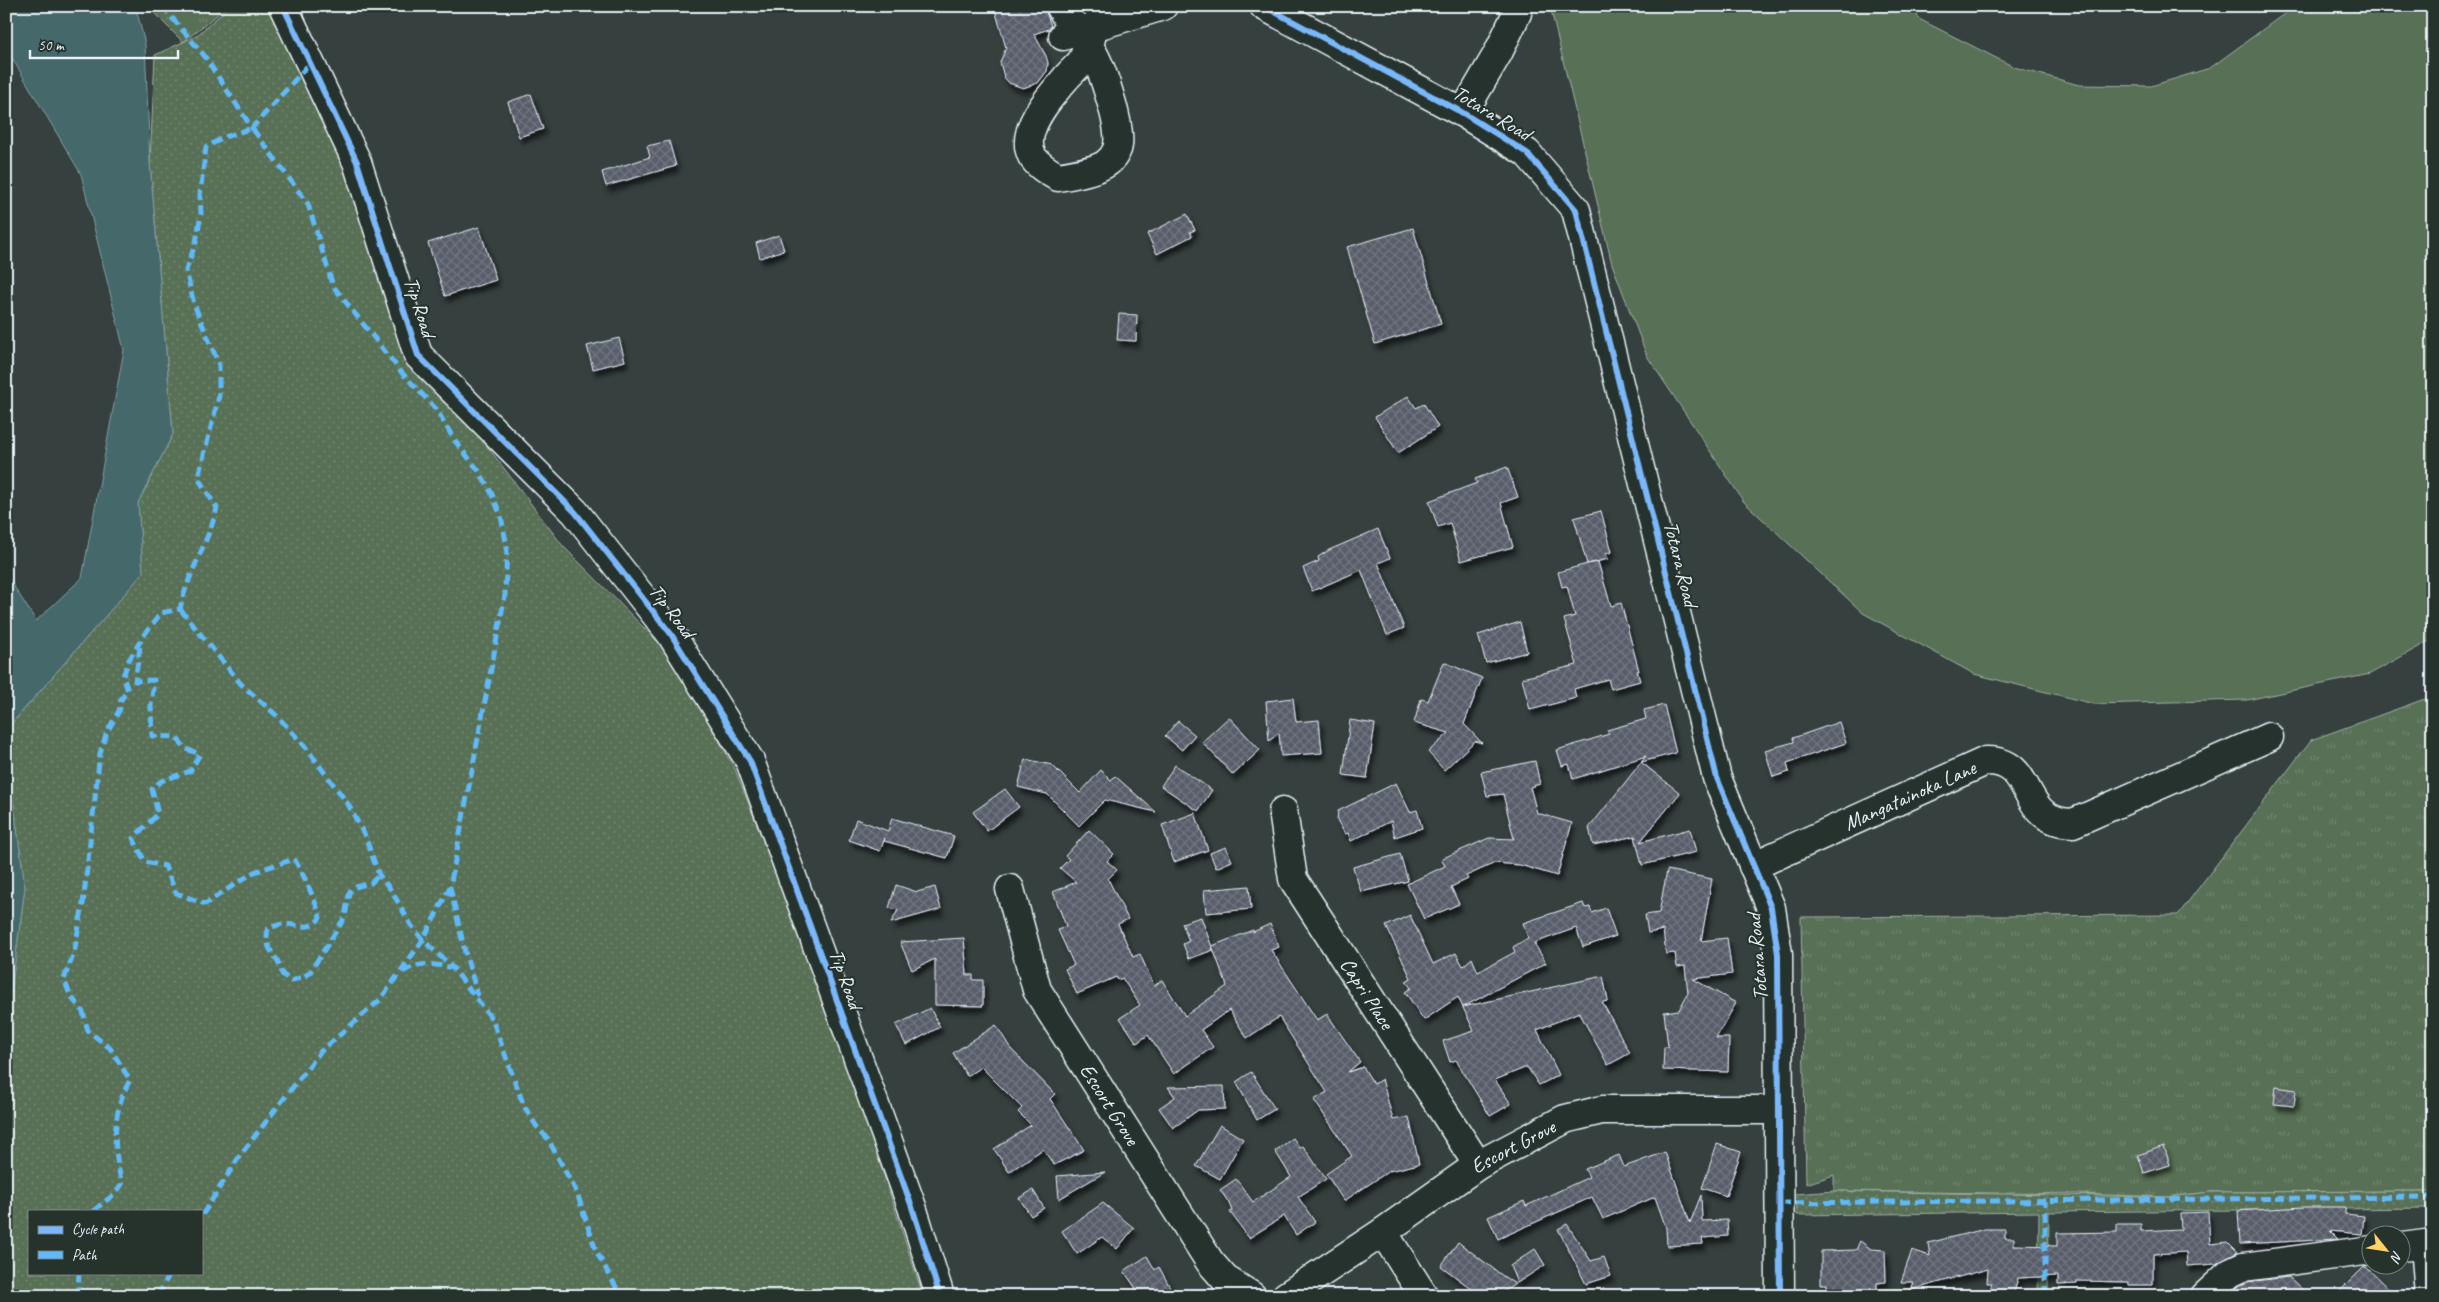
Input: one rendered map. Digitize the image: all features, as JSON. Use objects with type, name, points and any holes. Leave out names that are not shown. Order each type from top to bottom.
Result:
[{"type":"street","name":"Tip Road","points":[[282,6],[357,162],[418,354],[575,512],[671,634],[750,761],[912,1208],[940,1296]]},
{"type":"street","points":[[1060,6],[1069,22],[1082,35],[1163,6]]},
{"type":"street","name":"Totara Road","points":[[1264,6],[1463,113],[1527,153],[1576,210],[1717,778],[1771,908],[1778,954],[1780,1296]]},
{"type":"street","points":[[1463,113],[1498,53],[1517,13],[1518,6]]},
{"type":"street","name":"Mangatainoka Lane","points":[[1753,866],[1986,761],[1998,761],[2009,765],[2018,775],[2035,807],[2060,823],[2073,823],[2269,737]]},
{"type":"street","name":"Capri Place","points":[[1283,811],[1293,879],[1478,1165]]},
{"type":"street","name":"Escort Grove","points":[[1010,889],[1036,990],[1210,1262],[1225,1279],[1252,1296]]},
{"type":"street","name":"Escort Grove","points":[[1286,1296],[1383,1232],[1478,1165],[1565,1119],[1602,1110],[1779,1110]]},
{"type":"street","points":[[1383,1232],[1424,1296]]},
{"type":"street","points":[[2412,1246],[2425,1244],[2429,1296]]},
{"type":"street","points":[[2205,1296],[2230,1273],[2243,1267],[2362,1251]]},
{"type":"green space","points":[[147,6],[228,6],[183,42]]},
{"type":"green space","points":[[230,6],[283,6],[418,355],[563,546],[659,643],[698,704],[734,767],[826,996],[923,1296],[6,1296],[6,1028],[25,887],[6,748],[6,730],[143,573],[138,503],[173,434],[150,163],[155,55],[196,36]]},
{"type":"green space","points":[[1550,6],[1913,6],[1919,19],[2014,67],[2079,85],[2151,86],[2210,68],[2295,6],[2433,6],[2433,639],[2370,674],[2247,700],[2094,704],[1974,674],[1863,613],[1744,502],[1647,356],[1612,264]]},
{"type":"green space","points":[[2433,696],[2433,1191],[2210,1192],[2167,1197],[1834,1191],[1834,1175],[1806,1184],[1801,917],[2178,915],[2311,740]]},
{"type":"green space","points":[[1834,1191],[2167,1197],[2210,1192],[2433,1191],[2433,1208],[2049,1212],[2048,1296],[2038,1296],[2039,1212],[1797,1215],[1796,1194]]},
{"type":"water","points":[[6,6],[136,8],[145,44],[150,163],[173,434],[138,503],[143,573],[6,730],[6,574],[36,621],[82,578],[124,350],[81,174],[6,48]]},
{"type":"water","points":[[6,748],[25,887],[6,1028]]},
{"type":"building","points":[[994,6],[1044,6],[1051,26],[1049,29],[1034,34],[1048,63],[1047,71],[1038,83],[1023,88],[1009,83],[1004,77],[1000,62],[1006,48]]},
{"type":"building","points":[[531,94],[543,129],[519,137],[508,102]]},
{"type":"building","points":[[669,141],[676,166],[606,186],[602,172],[650,157],[647,146]]},
{"type":"building","points":[[1187,214],[1195,230],[1190,232],[1192,236],[1157,254],[1147,234]]},
{"type":"building","points":[[479,227],[496,280],[445,296],[428,243]]},
{"type":"building","points":[[1413,228],[1441,324],[1375,344],[1347,247]]},
{"type":"building","points":[[779,235],[784,250],[760,258],[756,243]]},
{"type":"building","points":[[1119,314],[1137,315],[1136,341],[1117,340]]},
{"type":"building","points":[[619,338],[625,361],[593,369],[587,346]]},
{"type":"building","points":[[1408,396],[1416,408],[1424,404],[1438,427],[1398,453],[1375,417]]},
{"type":"building","points":[[1507,467],[1518,497],[1501,503],[1513,547],[1461,561],[1450,523],[1438,527],[1429,501],[1477,483],[1475,479]]},
{"type":"building","points":[[1601,511],[1612,552],[1606,554],[1608,559],[1587,564],[1574,518]]},
{"type":"building","points":[[1378,529],[1390,558],[1378,563],[1404,628],[1387,635],[1361,570],[1312,591],[1303,568],[1319,561],[1318,557],[1329,550]]},
{"type":"building","points":[[1598,562],[1611,606],[1621,603],[1640,681],[1611,689],[1608,679],[1574,689],[1576,698],[1530,710],[1522,678],[1577,665],[1564,619],[1575,616],[1567,586],[1562,587],[1558,572]]},
{"type":"building","points":[[1520,622],[1527,652],[1486,663],[1478,635]]},
{"type":"building","points":[[1444,662],[1482,678],[1464,724],[1482,743],[1475,741],[1444,770],[1428,752],[1449,733],[1414,723],[1421,699],[1428,701]]},
{"type":"building","points":[[1293,698],[1296,722],[1319,720],[1322,753],[1281,756],[1279,733],[1269,741],[1266,701]]},
{"type":"building","points":[[1664,705],[1676,753],[1641,762],[1646,756],[1573,779],[1569,764],[1562,766],[1557,750],[1609,734],[1607,730],[1646,719],[1644,710]]},
{"type":"building","points":[[1229,717],[1260,750],[1233,775],[1202,742]]},
{"type":"building","points":[[1350,720],[1375,724],[1367,778],[1343,775]]},
{"type":"building","points":[[1178,721],[1195,735],[1182,750],[1165,736]]},
{"type":"building","points":[[1839,722],[1846,743],[1787,763],[1789,772],[1773,777],[1765,750],[1794,742],[1793,738]]},
{"type":"building","points":[[1025,759],[1052,765],[1080,793],[1101,770],[1111,780],[1115,776],[1156,812],[1105,800],[1079,826],[1047,794],[1018,787]]},
{"type":"building","points":[[1535,761],[1540,784],[1530,787],[1537,813],[1572,823],[1557,876],[1520,865],[1495,863],[1466,876],[1468,879],[1451,887],[1459,904],[1424,919],[1407,884],[1445,866],[1441,859],[1489,838],[1514,839],[1503,794],[1487,796],[1481,772]]},
{"type":"building","points":[[1641,762],[1680,793],[1640,842],[1690,829],[1696,852],[1642,865],[1635,836],[1593,845],[1589,828]]},
{"type":"building","points":[[1175,765],[1212,790],[1198,811],[1161,786]]},
{"type":"building","points":[[1396,783],[1410,812],[1417,810],[1422,828],[1395,837],[1391,821],[1351,841],[1348,833],[1345,834],[1337,820],[1338,811]]},
{"type":"building","points":[[1005,789],[1019,807],[987,831],[973,812]]},
{"type":"building","points":[[1195,813],[1208,850],[1174,862],[1162,825]]},
{"type":"building","points":[[892,818],[954,836],[947,858],[884,841],[885,838],[880,851],[849,840],[856,819],[888,831]]},
{"type":"building","points":[[1089,830],[1114,854],[1107,861],[1117,870],[1108,879],[1128,919],[1118,924],[1133,957],[1140,954],[1154,986],[1162,980],[1185,1016],[1227,986],[1212,946],[1270,924],[1279,947],[1271,950],[1317,1020],[1327,1014],[1360,1062],[1348,1072],[1363,1067],[1374,1084],[1382,1079],[1393,1120],[1409,1117],[1419,1164],[1389,1171],[1344,1201],[1326,1174],[1352,1156],[1314,1100],[1327,1092],[1279,1017],[1247,1038],[1229,1010],[1201,1030],[1213,1047],[1174,1074],[1148,1035],[1137,1043],[1120,1018],[1140,1005],[1122,978],[1118,980],[1116,977],[1077,994],[1065,969],[1074,965],[1058,930],[1066,926],[1053,892],[1076,882],[1060,868],[1069,859],[1065,856]]},
{"type":"building","points":[[1226,847],[1232,861],[1216,868],[1210,853]]},
{"type":"building","points":[[1400,854],[1408,881],[1361,892],[1353,867]]},
{"type":"building","points":[[1667,870],[1712,879],[1701,941],[1727,938],[1732,974],[1693,979],[1736,1003],[1716,1038],[1729,1038],[1728,1072],[1663,1070],[1664,1047],[1668,1047],[1664,1012],[1679,1010],[1688,993],[1685,966],[1677,967],[1675,953],[1666,954],[1663,930],[1648,933],[1645,915],[1659,913]]},
{"type":"building","points":[[896,885],[917,892],[935,887],[941,909],[891,923],[898,910],[889,908]]},
{"type":"building","points":[[1249,886],[1251,909],[1206,913],[1204,890]]},
{"type":"building","points":[[1583,903],[1585,908],[1590,907],[1592,913],[1606,908],[1616,936],[1583,947],[1576,928],[1534,943],[1546,963],[1463,1007],[1603,976],[1608,1001],[1602,1002],[1630,1053],[1608,1065],[1579,1012],[1537,1030],[1559,1075],[1539,1085],[1527,1067],[1495,1080],[1511,1104],[1490,1116],[1456,1060],[1450,1062],[1443,1041],[1474,1031],[1458,997],[1424,1020],[1405,992],[1411,988],[1406,981],[1411,978],[1386,926],[1410,915],[1433,964],[1456,953],[1463,966],[1472,958],[1478,972],[1515,952],[1513,947],[1528,938],[1523,923]]},
{"type":"building","points":[[1201,917],[1213,950],[1189,959],[1183,944],[1189,941],[1182,923]]},
{"type":"building","points":[[964,938],[967,975],[973,975],[973,980],[983,980],[983,1006],[935,1005],[935,959],[912,970],[900,942]]},
{"type":"building","points":[[930,1008],[940,1027],[906,1045],[896,1025]]},
{"type":"building","points":[[996,1025],[1011,1049],[1055,1094],[1050,1099],[1084,1150],[1054,1165],[1043,1149],[1009,1172],[994,1149],[1031,1125],[1018,1112],[1022,1108],[981,1067],[967,1076],[953,1053]]},
{"type":"building","points":[[1251,1072],[1275,1109],[1257,1120],[1236,1082]]},
{"type":"building","points":[[1224,1086],[1225,1109],[1198,1110],[1173,1128],[1159,1108],[1175,1097],[1168,1087]]},
{"type":"building","points":[[2276,1087],[2296,1090],[2294,1106],[2274,1104]]},
{"type":"building","points":[[1220,1125],[1243,1139],[1220,1179],[1196,1166]]},
{"type":"building","points":[[1293,1138],[1300,1148],[1303,1146],[1326,1179],[1298,1197],[1315,1222],[1296,1235],[1284,1216],[1249,1238],[1230,1212],[1232,1211],[1229,1203],[1220,1190],[1236,1179],[1253,1202],[1291,1177],[1275,1151]]},
{"type":"building","points":[[1717,1144],[1741,1152],[1726,1196],[1702,1188]]},
{"type":"building","points":[[2164,1146],[2170,1165],[2144,1173],[2138,1155]]},
{"type":"building","points":[[1665,1152],[1690,1223],[1701,1195],[1702,1221],[1727,1220],[1728,1236],[1702,1238],[1703,1244],[1667,1246],[1666,1228],[1655,1197],[1603,1219],[1592,1197],[1498,1239],[1488,1217],[1524,1201],[1526,1206],[1589,1177],[1585,1169],[1619,1155],[1624,1167]]},
{"type":"building","points":[[1105,1172],[1059,1199],[1057,1176]]},
{"type":"building","points":[[1033,1190],[1044,1208],[1031,1216],[1019,1198]]},
{"type":"building","points":[[1103,1203],[1134,1228],[1117,1249],[1102,1237],[1077,1254],[1062,1231]]},
{"type":"building","points":[[2304,1207],[2345,1207],[2345,1214],[2364,1216],[2362,1234],[2330,1231],[2338,1239],[2240,1244],[2238,1211]]},
{"type":"building","points":[[2208,1212],[2210,1244],[2228,1242],[2238,1252],[2216,1264],[2187,1266],[2186,1252],[2153,1254],[2153,1285],[2129,1285],[2129,1282],[2077,1281],[2077,1284],[2058,1285],[2058,1276],[2018,1278],[2013,1296],[1988,1296],[1992,1283],[1987,1283],[1988,1269],[1911,1290],[1914,1282],[1901,1282],[1912,1250],[1930,1256],[1928,1243],[1985,1229],[2005,1229],[2005,1238],[2014,1238],[2014,1245],[2057,1246],[2057,1233],[2117,1232],[2117,1224],[2141,1224],[2141,1231],[2181,1229],[2180,1213]]},
{"type":"building","points":[[1567,1224],[1591,1261],[1604,1257],[1611,1276],[1586,1284],[1558,1229]]},
{"type":"building","points":[[1860,1241],[1871,1249],[1885,1250],[1886,1282],[1877,1283],[1877,1296],[1827,1296],[1827,1284],[1821,1284],[1821,1251],[1856,1250]]},
{"type":"building","points":[[1458,1242],[1515,1284],[1498,1296],[1481,1296],[1441,1266]]},
{"type":"building","points":[[1535,1249],[1545,1265],[1517,1283],[1510,1266]]},
{"type":"building","points":[[1147,1256],[1155,1270],[1159,1267],[1171,1289],[1160,1296],[1141,1296],[1124,1271]]},
{"type":"building","points":[[2362,1269],[2362,1274],[2373,1274],[2396,1296],[2335,1296]]},
{"type":"building","points":[[2289,1277],[2309,1296],[2228,1296],[2239,1286],[2247,1282]]},
{"type":"marked path","points":[[162,6],[203,54],[252,128],[310,63]]},
{"type":"marked path","points":[[95,1210],[116,1193],[122,1184],[117,1157],[116,1131],[119,1105],[130,1080],[110,1048],[88,1031],[83,1012],[70,995],[64,979],[74,953],[83,904],[100,753],[107,732],[120,709],[120,701],[128,691],[123,676],[129,660],[144,635],[161,613],[180,609],[217,508],[198,478],[219,396],[219,365],[194,304],[186,270],[196,242],[201,214],[200,194],[206,147],[225,137],[252,128],[308,204],[333,286],[402,373],[436,409],[455,441],[479,471],[491,492],[501,516],[507,547],[505,595],[450,887],[423,940],[380,1000],[320,1052],[241,1154],[202,1215]]},
{"type":"marked path","points":[[180,609],[241,684],[276,715],[304,745],[348,804],[365,836],[379,875],[391,890],[411,925],[423,940],[453,968]]},
{"type":"marked path","points":[[140,647],[135,681],[154,680],[151,706],[152,736],[176,737],[186,749],[200,754],[190,771],[161,781],[152,789],[158,814],[133,838],[145,862],[165,866],[176,893],[205,904],[254,872],[294,859],[317,906],[320,918],[312,925],[282,924],[268,929],[269,948],[278,962],[282,974],[291,981],[310,972],[345,917],[349,893],[352,888],[371,883],[379,875]]},
{"type":"marked path","points":[[450,887],[465,952],[478,996]]},
{"type":"marked path","points":[[403,972],[421,965],[453,968],[492,1019],[524,1106],[537,1127],[548,1139],[577,1193],[596,1251],[621,1296]]},
{"type":"marked path","points":[[1780,1203],[2433,1197]]},
{"type":"marked path","points":[[2045,1201],[2045,1296]]},
{"type":"marked path","points":[[76,1296],[79,1274]]},
{"type":"marked path","points":[[158,1296],[169,1274]]},
{"type":"cycle path","points":[[283,6],[357,162],[418,355],[575,512],[671,634],[750,761],[912,1207],[940,1296]]},
{"type":"cycle path","points":[[1264,6],[1463,113],[1527,153],[1576,210],[1717,778],[1771,908],[1778,954],[1780,1296]]}]
